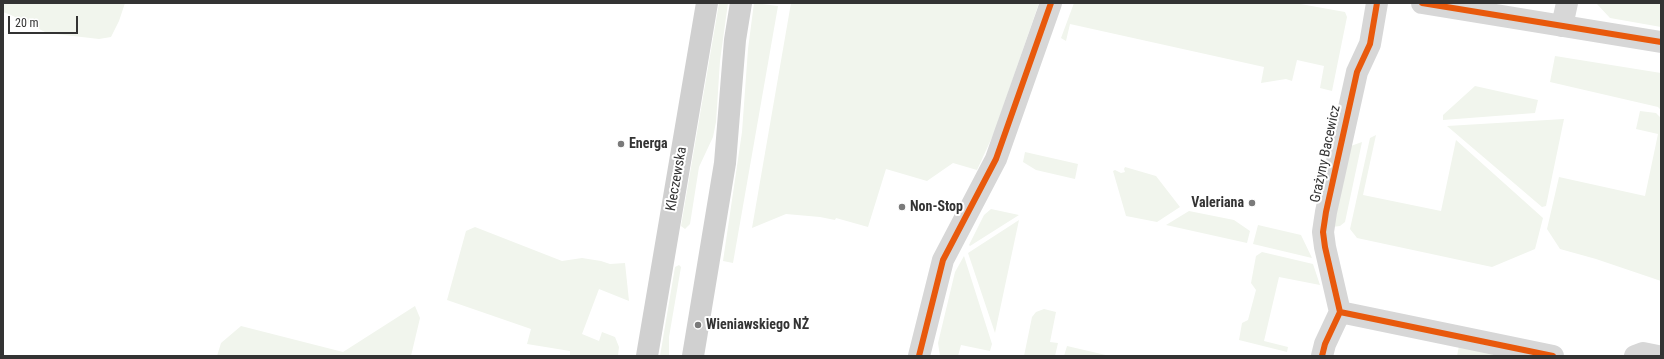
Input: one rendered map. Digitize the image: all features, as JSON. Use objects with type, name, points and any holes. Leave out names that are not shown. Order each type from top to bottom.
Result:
[{"type":"main road","name":"Kleczewska","points":[[647,356],[707,3]]},
{"type":"main road","points":[[693,356],[725,163],[735,40],[741,3]]},
{"type":"street","points":[[919,356],[943,260],[996,159],[1051,3]]},
{"type":"street","name":"Grażyny Bacewicz","points":[[1340,312],[1325,250],[1323,232],[1326,212],[1357,72],[1370,44],[1377,3]]},
{"type":"street","points":[[1422,3],[1661,42]]},
{"type":"street","points":[[1562,26],[1568,3]]},
{"type":"street","points":[[1322,356],[1325,344],[1340,312],[1553,356]]},
{"type":"street","points":[[1634,356],[1643,353],[1658,356]]},
{"type":"shaded area","points":[[3,3],[125,3],[119,21],[111,37],[99,39],[47,33],[3,12]]},
{"type":"shaded area","points":[[719,3],[728,3],[720,61],[716,122],[713,137],[699,167],[690,224],[685,229],[681,226]]},
{"type":"shaded area","points":[[754,3],[778,6],[733,263],[723,261],[742,132],[748,49]]},
{"type":"shaded area","points":[[791,3],[1039,3],[994,133],[977,170],[953,163],[927,181],[886,169],[868,227],[836,218],[835,220],[786,214],[752,228]]},
{"type":"shaded area","points":[[1074,3],[1295,3],[1345,12],[1347,17],[1332,91],[1320,88],[1324,66],[1297,60],[1292,81],[1286,79],[1261,83],[1264,67],[1070,24],[1066,41],[1061,38]]},
{"type":"shaded area","points":[[1596,3],[1661,3],[1661,27],[1610,18]]},
{"type":"shaded area","points":[[1555,56],[1661,73],[1661,110],[1658,107],[1550,82]]},
{"type":"shaded area","points":[[1475,86],[1538,100],[1535,113],[1443,120],[1443,115]]},
{"type":"shaded area","points":[[1640,111],[1656,113],[1661,118],[1661,281],[1596,259],[1560,249],[1547,229],[1559,177],[1645,196],[1658,134],[1636,129]]},
{"type":"shaded area","points":[[1564,119],[1546,206],[1542,207],[1447,126]]},
{"type":"shaded area","points":[[1376,135],[1363,195],[1441,211],[1456,140],[1543,218],[1535,249],[1492,267],[1357,238],[1350,229],[1370,138]]},
{"type":"shaded area","points":[[1362,142],[1345,222],[1340,226],[1332,227],[1348,147]]},
{"type":"shaded area","points":[[1025,152],[1078,164],[1075,179],[1036,170],[1023,162]]},
{"type":"shaded area","points":[[1125,167],[1156,176],[1180,207],[1157,222],[1126,216],[1113,171],[1115,170],[1121,173],[1125,172]]},
{"type":"shaded area","points":[[991,209],[1019,215],[970,246],[969,245],[984,215]]},
{"type":"shaded area","points":[[1189,211],[1234,220],[1250,231],[1247,243],[1166,225]]},
{"type":"shaded area","points":[[1019,220],[995,333],[968,253]]},
{"type":"shaded area","points":[[1258,225],[1301,235],[1312,258],[1253,244]]},
{"type":"shaded area","points":[[475,227],[562,261],[582,258],[610,264],[625,263],[629,301],[599,289],[582,334],[599,341],[602,332],[615,337],[619,347],[618,356],[570,356],[570,351],[527,344],[531,329],[447,300],[466,231]]},
{"type":"shaded area","points":[[1262,252],[1313,264],[1320,285],[1279,277],[1264,341],[1288,347],[1287,352],[1239,340],[1242,323],[1248,320],[1256,290],[1251,283],[1256,256]]},
{"type":"shaded area","points":[[964,256],[992,344],[990,351],[961,345],[958,356],[940,356],[938,343],[955,272]]},
{"type":"shaded area","points":[[679,265],[681,267],[669,337],[669,356],[660,356],[675,267]]},
{"type":"shaded area","points":[[415,306],[420,318],[411,356],[217,356],[221,343],[241,326],[343,352]]},
{"type":"shaded area","points":[[1044,309],[1056,312],[1050,342],[1058,343],[1055,356],[1024,356],[1032,317],[1036,312]]},
{"type":"shaded area","points":[[1067,346],[1110,356],[1064,356]]},
{"type":"shaded area","points":[[1459,346],[1500,356],[1457,356]]},
{"type":"cycle path","points":[[919,356],[943,260],[996,159],[1051,3]]},
{"type":"cycle path","points":[[1322,356],[1325,344],[1340,312],[1325,247],[1323,232],[1326,212],[1357,72],[1370,44],[1377,3]]},
{"type":"cycle path","points":[[1422,3],[1661,42]]},
{"type":"cycle path","points":[[1340,312],[1553,356]]},
{"type":"place","name":"Energa","points":[[621,144]]},
{"type":"place","name":"Valeriana","points":[[1252,203]]},
{"type":"place","name":"Non-Stop","points":[[902,207]]},
{"type":"place","name":"Wieniawskiego NŻ","points":[[698,325]]}]
